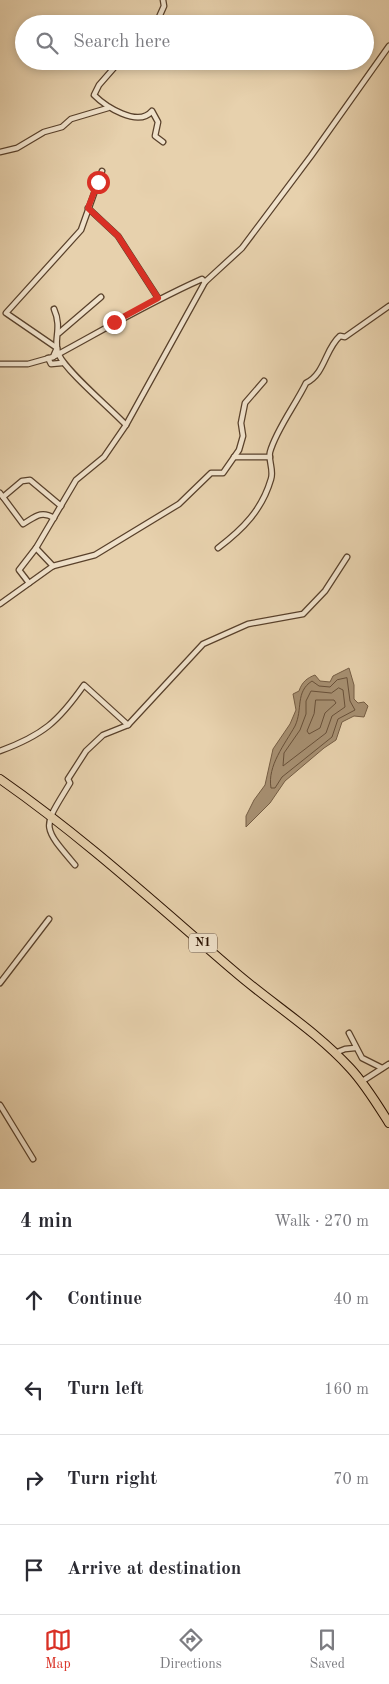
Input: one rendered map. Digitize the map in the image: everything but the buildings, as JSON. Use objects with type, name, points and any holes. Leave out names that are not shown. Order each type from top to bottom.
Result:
[{"type":"highway","name":"N1","points":[[0,779],[51,816],[150,897],[234,971],[311,1031],[360,1082],[389,1123]]},
{"type":"street","points":[[160,15],[164,6],[163,0]]},
{"type":"street","points":[[374,67],[389,46]]},
{"type":"street","points":[[112,70],[94,92],[94,95],[108,108],[135,117],[142,117],[152,112],[158,122],[155,136],[163,142]]},
{"type":"street","points":[[29,583],[19,570],[36,548],[76,480],[104,457],[126,424],[205,282],[242,248],[372,70]]},
{"type":"street","points":[[0,152],[16,148],[44,132],[62,127],[71,119],[108,108]]},
{"type":"street","points":[[57,348],[6,313],[81,230],[102,171]]},
{"type":"street","points":[[88,208],[118,236],[158,298]]},
{"type":"street","points":[[0,364],[28,364],[51,358],[87,340],[114,322],[158,298],[202,279],[205,282]]},
{"type":"street","points":[[58,333],[101,297]]},
{"type":"street","points":[[218,548],[244,528],[256,511],[271,478],[270,457],[281,428],[295,406],[306,382],[312,380],[320,371],[335,341],[340,336],[345,338],[389,306]]},
{"type":"street","points":[[54,309],[60,321],[57,348],[62,363],[126,424]]},
{"type":"street","points":[[57,348],[51,358],[51,364],[62,363]]},
{"type":"street","points":[[0,604],[6,602],[53,566],[94,555],[145,525],[178,504],[212,473],[223,474],[234,457],[243,436],[241,423],[245,403],[264,381]]},
{"type":"street","points":[[234,457],[270,457]]},
{"type":"street","points":[[54,518],[47,514],[40,514],[24,524],[2,495],[22,481],[30,480],[61,506]]},
{"type":"street","points":[[36,548],[53,566]]},
{"type":"street","points":[[75,865],[54,841],[48,829],[51,816],[70,783],[68,779],[86,751],[103,735],[128,725],[203,644],[248,624],[303,614],[325,591],[347,557]]},
{"type":"street","points":[[0,751],[48,729],[70,705],[84,685],[128,725]]},
{"type":"street","points":[[0,983],[49,919]]},
{"type":"street","points":[[349,1034],[362,1058],[382,1068]]},
{"type":"street","points":[[335,1054],[345,1049],[355,1048]]},
{"type":"street","points":[[360,1082],[389,1064]]},
{"type":"street","points":[[0,1105],[33,1159]]},
{"type":"water","points":[[349,668],[354,685],[354,699],[358,703],[364,702],[368,706],[364,717],[354,716],[342,722],[336,740],[285,781],[270,803],[246,827],[246,816],[254,800],[265,785],[273,749],[290,724],[296,710],[293,694],[299,691],[303,683],[312,676],[315,675],[320,681],[330,682],[333,676]]},
{"type":"route","points":[[98,182],[88,208],[118,236],[158,298],[114,322]]}]
